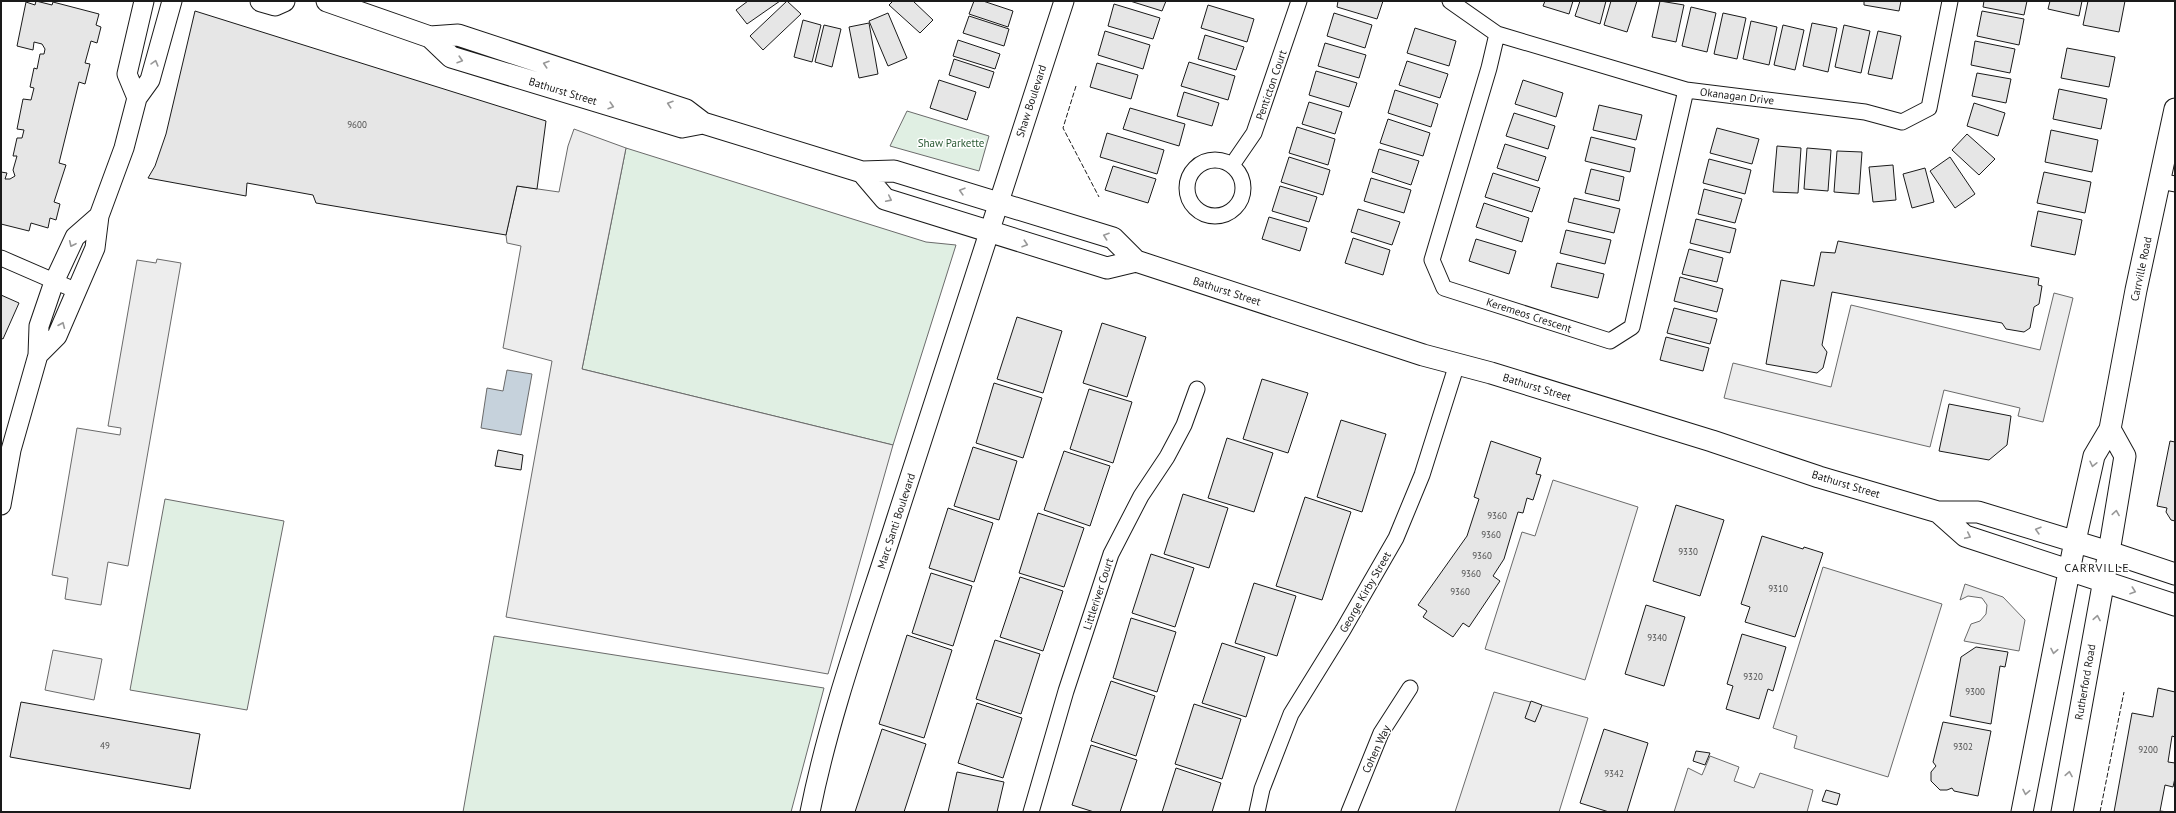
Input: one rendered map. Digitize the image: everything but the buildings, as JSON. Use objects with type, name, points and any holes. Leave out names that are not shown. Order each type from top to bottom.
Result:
[{"type":"main road","points":[[261,1],[275,5],[284,1]]},
{"type":"main road","name":"Bathurst Street","points":[[327,1],[430,36],[458,35],[686,110],[703,123],[862,172],[894,170],[1112,238],[1136,261],[1423,355],[1712,441],[1819,477],[1938,512],[1978,512],[2110,552],[2175,574]]},
{"type":"main road","name":"Carrville Road","points":[[2069,571],[2094,456],[2110,429],[2136,290],[2167,183],[2175,109]]},
{"type":"main road","points":[[862,172],[885,199],[1107,268],[1136,261]]},
{"type":"main road","points":[[2110,429],[2125,456],[2110,552]]},
{"type":"main road","name":"Bathurst Street","points":[[1938,512],[1965,536],[2175,605]]},
{"type":"main road","name":"Rutherford Road","points":[[2062,812],[2103,581],[2110,552]]},
{"type":"main road","points":[[2022,812],[2069,571]]},
{"type":"street","points":[[137,98],[127,74],[144,1]]},
{"type":"street","points":[[38,355],[57,336],[95,248],[98,216],[124,148],[137,98],[150,80],[172,1]]},
{"type":"street","name":"Shaw Boulevard","points":[[988,232],[1064,1]]},
{"type":"street","name":"Penticton Court","points":[[1232,165],[1254,133],[1299,1]]},
{"type":"street","name":"Okanagan Drive","points":[[1450,1],[1497,34],[1686,90],[1865,112],[1902,122],[1929,108],[1950,1]]},
{"type":"street","name":"Keremeos Crescent","points":[[1497,34],[1490,68],[1432,260],[1444,288],[1610,341],[1632,327],[1686,90]]},
{"type":"street","points":[[1,505],[6,449],[38,355],[39,326],[54,282],[75,237],[98,216]]},
{"type":"street","name":"Marc Santi Boulevard","points":[[810,812],[820,764],[835,713],[988,232]]},
{"type":"street","points":[[1,258],[76,291]]},
{"type":"street","name":"George Kirby Street","points":[[1257,812],[1262,789],[1291,714],[1343,630],[1396,538],[1422,474],[1457,364]]},
{"type":"street","name":"Littleriver Court","points":[[1031,812],[1066,691],[1111,554],[1141,496],[1167,457],[1184,425],[1197,389]]},
{"type":"street","name":"Cohen Way","points":[[1349,812],[1381,733],[1410,688]]},
{"type":"green space","name":"Shaw Parkette","points":[[907,111],[989,136],[979,171],[890,146]]},
{"type":"green space","points":[[626,148],[926,242],[956,245],[893,445],[582,369]]},
{"type":"green space","points":[[165,499],[284,521],[247,710],[130,690]]},
{"type":"green space","points":[[494,636],[824,688],[791,812],[463,812]]},
{"type":"shaded area","points":[[574,129],[626,148],[582,369],[893,445],[828,674],[506,617],[552,361],[503,348],[521,246],[507,243],[506,235],[517,186],[559,192],[568,146]]},
{"type":"shaded area","points":[[157,259],[181,263],[128,566],[108,562],[101,605],[65,599],[68,578],[52,575],[77,428],[120,435],[121,428],[108,426],[137,260],[156,263]]},
{"type":"shaded area","points":[[2054,293],[2073,298],[2043,422],[2018,416],[2020,408],[1944,390],[1930,447],[1724,398],[1733,363],[1831,387],[1851,305],[2040,350]]},
{"type":"shaded area","points":[[507,370],[532,374],[521,435],[481,428],[487,388],[503,391]]},
{"type":"shaded area","points":[[1553,480],[1638,507],[1585,680],[1485,649],[1522,532],[1535,536]]},
{"type":"shaded area","points":[[1823,567],[1942,604],[1888,777],[1794,748],[1797,736],[1773,728]]},
{"type":"shaded area","points":[[1965,584],[2003,597],[2025,620],[2019,651],[1964,641],[1971,624],[1980,621],[1986,614],[1987,605],[1982,598],[1968,596],[1960,600]]},
{"type":"shaded area","points":[[53,650],[102,659],[94,700],[45,690]]},
{"type":"shaded area","points":[[1494,692],[1588,718],[1559,812],[1455,812]]},
{"type":"shaded area","points":[[1710,756],[1739,767],[1734,781],[1754,788],[1760,773],[1813,790],[1807,812],[1674,812],[1688,768],[1702,775]]},
{"type":"fence","points":[[1076,86],[1063,128],[1099,197]]},
{"type":"fence","points":[[2100,812],[2124,692]]},
{"type":"district","name":"CARRVILLE","points":[[2097,567]]}]
